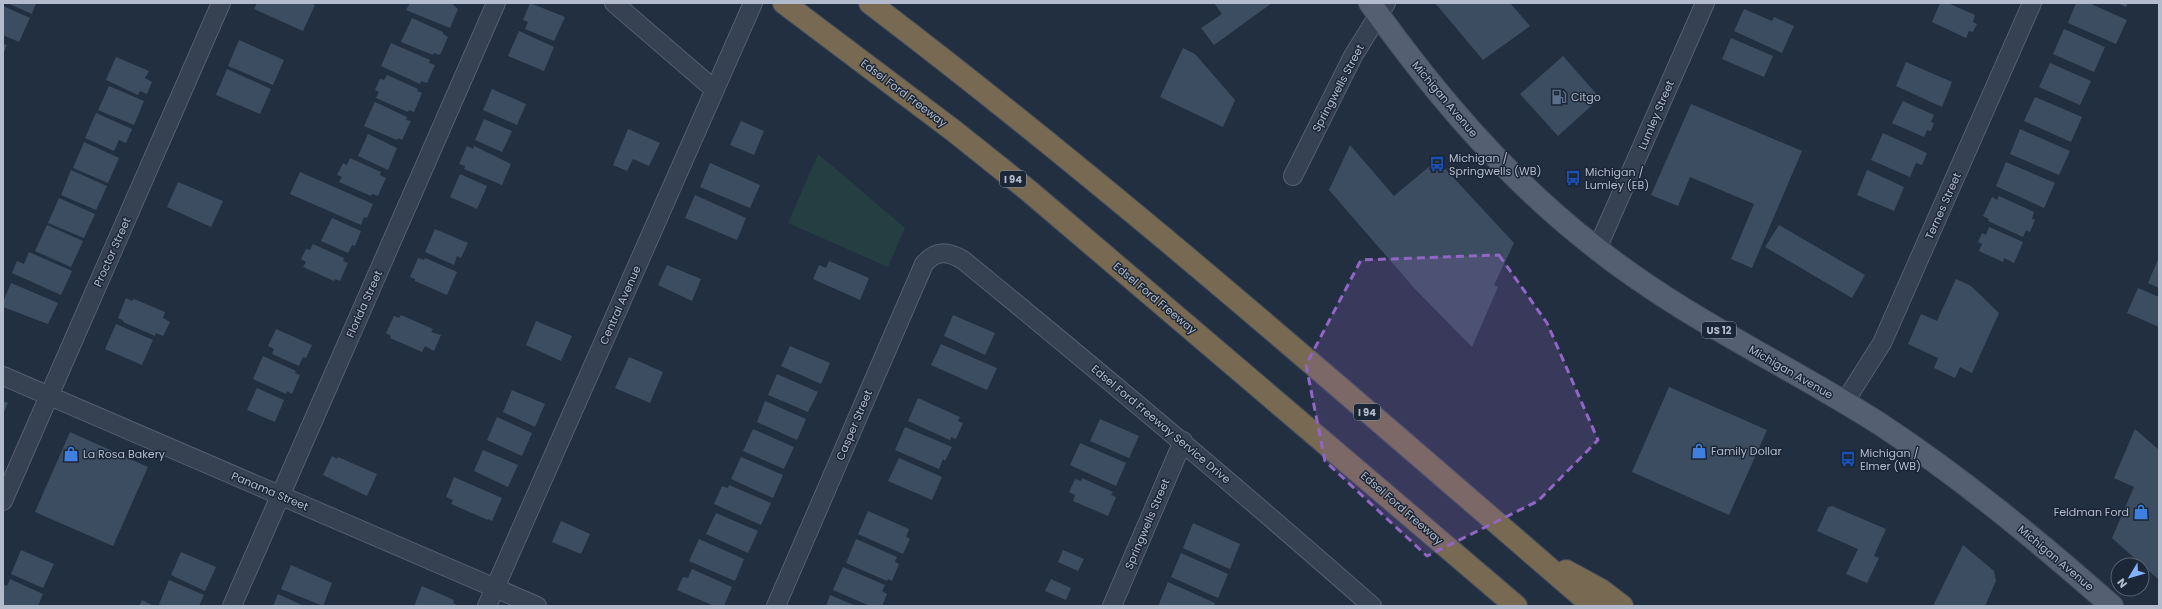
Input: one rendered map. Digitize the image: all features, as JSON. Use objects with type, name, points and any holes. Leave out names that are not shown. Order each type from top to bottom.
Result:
[{"type":"highway","name":"Edsel Ford Freeway","points":[[784,3],[948,127],[1029,191],[1516,606]]},
{"type":"highway","name":"I 94","points":[[870,3],[981,88],[1064,155],[1221,287],[1593,606]]},
{"type":"highway","points":[[1535,556],[1601,590],[1622,606]]},
{"type":"main road","name":"Michigan Avenue","points":[[1378,7],[1438,94],[1469,129],[1548,209],[1597,249],[1672,303],[1844,403],[1933,460],[2048,550],[2112,606]]},
{"type":"street","name":"Proctor Street","points":[[3,501],[221,3]]},
{"type":"street","name":"Florida Street","points":[[232,606],[496,3]]},
{"type":"street","points":[[614,3],[715,90]]},
{"type":"street","name":"Central Avenue","points":[[487,606],[753,3]]},
{"type":"street","name":"Lumley Street","points":[[1597,249],[1705,3]]},
{"type":"street","name":"Ternes Street","points":[[1844,403],[1882,343],[2032,3]]},
{"type":"street","name":"Springwells Street","points":[[1293,176],[1378,7]]},
{"type":"street","name":"Edsel Ford Freeway Service Drive","points":[[942,252],[953,254],[963,260],[1182,441],[1372,606]]},
{"type":"street","name":"Casper Street","points":[[776,606],[924,264],[930,257],[942,252]]},
{"type":"street","name":"Panama Street","points":[[3,376],[537,606]]},
{"type":"street","name":"Springwells Street","points":[[1112,606],[1182,441]]},
{"type":"highlighted area","points":[[1499,255],[1547,323],[1598,440],[1538,501],[1427,556],[1325,461],[1306,365],[1361,260]]},
{"type":"green space","points":[[818,154],[905,228],[888,267],[788,223]]},
{"type":"building","points":[[7,3],[36,3],[32,14]]},
{"type":"building","points":[[257,3],[310,3],[315,5],[303,31],[254,9]]},
{"type":"building","points":[[410,3],[451,3],[458,9],[450,28],[406,10]]},
{"type":"building","points":[[530,3],[565,17],[554,41],[525,29],[528,22],[523,20]]},
{"type":"building","points":[[1214,3],[1272,3],[1214,45],[1201,28],[1222,14]]},
{"type":"building","points":[[1435,3],[1510,3],[1530,26],[1483,60]]},
{"type":"building","points":[[1940,3],[1948,3],[1975,15],[1973,22],[1977,24],[1973,32],[1969,31],[1966,38],[1932,22]]},
{"type":"building","points":[[2076,3],[2089,3],[2127,20],[2116,44],[2068,23]]},
{"type":"building","points":[[2117,3],[2128,3],[2126,7]]},
{"type":"building","points":[[3,6],[30,18],[19,42],[3,35]]},
{"type":"building","points":[[1744,9],[1772,21],[1774,17],[1794,26],[1782,53],[1734,31]]},
{"type":"building","points":[[412,18],[443,32],[443,34],[448,37],[440,55],[434,53],[433,55],[401,42]]},
{"type":"building","points":[[2064,29],[2105,47],[2094,72],[2053,54]]},
{"type":"building","points":[[519,31],[554,47],[544,71],[508,56]]},
{"type":"building","points":[[1731,38],[1773,56],[1764,77],[1722,59]]},
{"type":"building","points":[[239,40],[284,60],[273,85],[228,66]]},
{"type":"building","points":[[391,43],[430,60],[429,63],[435,65],[427,83],[421,81],[420,84],[381,66]]},
{"type":"building","points":[[3,44],[7,45],[3,54]]},
{"type":"building","points":[[1183,48],[1195,54],[1235,100],[1223,127],[1160,97]]},
{"type":"building","points":[[1563,56],[1600,98],[1558,136],[1520,94]]},
{"type":"building","points":[[116,57],[149,71],[145,78],[152,82],[147,94],[140,91],[138,95],[106,80]]},
{"type":"building","points":[[1906,62],[1952,82],[1942,107],[1896,86]]},
{"type":"building","points":[[2050,63],[2091,81],[2080,105],[2039,87]]},
{"type":"building","points":[[227,69],[271,89],[260,114],[216,95]]},
{"type":"building","points":[[387,75],[418,89],[417,91],[422,93],[414,112],[409,110],[408,112],[376,98],[379,92],[375,90],[380,79],[384,80]]},
{"type":"building","points":[[109,86],[144,101],[134,125],[98,110]]},
{"type":"building","points":[[492,89],[526,104],[517,125],[483,110]]},
{"type":"building","points":[[2035,97],[2082,117],[2071,142],[2024,121]]},
{"type":"building","points":[[1903,101],[1934,115],[1931,122],[1934,123],[1931,131],[1927,130],[1924,137],[1892,123]]},
{"type":"building","points":[[375,102],[407,117],[406,120],[411,121],[402,140],[398,138],[397,140],[364,126]]},
{"type":"building","points":[[1691,104],[1802,151],[1752,268],[1731,259],[1754,204],[1690,177],[1678,206],[1651,195]]},
{"type":"building","points":[[96,113],[132,129],[126,143],[119,140],[114,151],[85,138]]},
{"type":"building","points":[[484,119],[512,131],[502,152],[475,140]]},
{"type":"building","points":[[741,121],[764,131],[754,155],[730,145]]},
{"type":"building","points":[[628,129],[660,143],[649,166],[633,159],[627,171],[613,165]]},
{"type":"building","points":[[2020,129],[2070,151],[2059,175],[2010,154]]},
{"type":"building","points":[[1883,133],[1927,153],[1922,165],[1916,163],[1910,177],[1871,160]]},
{"type":"building","points":[[368,134],[397,148],[388,170],[358,156]]},
{"type":"building","points":[[84,142],[119,158],[108,183],[73,168]]},
{"type":"building","points":[[1350,145],[1394,196],[1437,160],[1514,243],[1494,285],[1498,287],[1472,347],[1415,289],[1329,190]]},
{"type":"building","points":[[467,146],[473,149],[474,146],[511,164],[502,185],[464,169],[465,166],[459,164]]},
{"type":"building","points":[[350,158],[381,172],[380,175],[386,178],[378,196],[372,194],[371,196],[339,182],[342,177],[337,175],[343,163],[347,165]]},
{"type":"building","points":[[2006,162],[2055,183],[2044,208],[1996,186]]},
{"type":"building","points":[[710,163],[760,185],[750,208],[700,187]]},
{"type":"building","points":[[71,170],[107,186],[96,210],[61,195]]},
{"type":"building","points":[[1867,170],[1904,187],[1894,211],[1857,195]]},
{"type":"building","points":[[300,172],[373,204],[367,218],[364,217],[361,225],[290,194]]},
{"type":"building","points":[[460,174],[487,186],[477,209],[450,197]]},
{"type":"building","points":[[178,182],[223,201],[211,227],[167,207]]},
{"type":"building","points":[[695,195],[746,218],[737,240],[685,218]]},
{"type":"building","points":[[1999,196],[2034,212],[2032,219],[2035,220],[2030,232],[2026,230],[2023,237],[1988,221],[1989,219],[1983,216],[1992,197],[1997,200]]},
{"type":"building","points":[[59,198],[95,214],[84,238],[48,223]]},
{"type":"building","points":[[332,218],[361,231],[355,246],[352,245],[348,253],[321,241]]},
{"type":"building","points":[[47,225],[83,241],[71,267],[35,251]]},
{"type":"building","points":[[1779,225],[1865,275],[1852,298],[1765,247]]},
{"type":"building","points":[[1989,227],[2023,242],[2014,263],[2004,258],[2003,262],[1979,251],[1982,244],[1978,242],[1982,233],[1986,235]]},
{"type":"building","points":[[435,229],[468,243],[461,258],[457,256],[454,265],[425,252]]},
{"type":"building","points":[[313,244],[344,258],[343,261],[348,263],[340,281],[335,279],[334,281],[303,267],[306,262],[301,259],[306,249],[310,250]]},
{"type":"building","points":[[29,252],[72,271],[61,295],[12,273],[17,261],[24,264]]},
{"type":"building","points":[[2159,257],[2159,288],[2148,283]]},
{"type":"building","points":[[418,258],[424,260],[425,258],[457,272],[447,295],[415,281],[415,279],[410,277]]},
{"type":"building","points":[[829,261],[869,278],[860,300],[813,279],[819,265],[826,268]]},
{"type":"building","points":[[667,265],[701,279],[692,301],[658,285]]},
{"type":"building","points":[[1956,279],[1971,286],[1999,313],[1972,373],[1960,367],[1955,378],[1934,368],[1938,358],[1908,344],[1921,314],[1937,321]]},
{"type":"building","points":[[11,283],[58,303],[48,324],[3,307],[3,302]]},
{"type":"building","points":[[2138,288],[2159,297],[2159,327],[2127,313]]},
{"type":"building","points":[[126,298],[132,301],[134,299],[165,312],[163,318],[170,322],[163,336],[156,333],[155,336],[123,322],[124,321],[118,318]]},
{"type":"building","points":[[401,315],[433,329],[431,332],[441,335],[434,351],[425,346],[422,352],[390,338],[391,336],[386,333],[394,316],[399,318]]},
{"type":"building","points":[[953,315],[995,333],[985,355],[944,336]]},
{"type":"building","points":[[536,321],[572,336],[561,361],[526,345]]},
{"type":"building","points":[[116,324],[153,340],[142,365],[105,349]]},
{"type":"building","points":[[276,329],[312,345],[306,358],[303,357],[299,366],[272,354],[274,349],[268,346]]},
{"type":"building","points":[[941,344],[997,368],[987,390],[931,365]]},
{"type":"building","points":[[790,346],[830,363],[821,384],[781,366]]},
{"type":"building","points":[[263,356],[296,371],[295,373],[300,375],[292,394],[287,391],[286,394],[253,379]]},
{"type":"building","points":[[629,357],[663,372],[650,403],[615,388]]},
{"type":"building","points":[[777,374],[818,392],[808,412],[768,395]]},
{"type":"building","name":"Family Dollar","points":[[1669,387],[1767,430],[1729,515],[1632,472]]},
{"type":"building","points":[[257,388],[284,400],[275,422],[247,410]]},
{"type":"building","points":[[512,390],[545,404],[535,427],[503,412]]},
{"type":"building","points":[[918,398],[960,417],[958,421],[963,423],[956,439],[951,437],[950,440],[908,421]]},
{"type":"building","points":[[3,401],[8,403],[3,414]]},
{"type":"building","points":[[765,401],[806,419],[797,440],[757,422]]},
{"type":"building","points":[[497,417],[532,433],[522,456],[487,440]]},
{"type":"building","points":[[1100,419],[1139,436],[1129,458],[1090,441]]},
{"type":"building","points":[[905,427],[952,447],[945,461],[943,459],[939,469],[895,450]]},
{"type":"building","points":[[753,429],[794,447],[784,469],[743,451]]},
{"type":"building","name":"Feldman Ford","points":[[2135,429],[2159,450],[2159,580],[2150,572],[2150,557],[2133,557],[2112,538],[2134,487],[2114,478]]},
{"type":"building","points":[[70,432],[148,467],[113,546],[35,512]]},
{"type":"building","points":[[1080,443],[1126,463],[1116,486],[1070,465]]},
{"type":"building","points":[[483,450],[518,465],[508,487],[474,471]]},
{"type":"building","points":[[332,456],[337,459],[338,457],[377,474],[367,496],[323,475]]},
{"type":"building","points":[[741,457],[783,475],[773,498],[731,479]]},
{"type":"building","points":[[899,458],[942,477],[932,500],[888,481]]},
{"type":"building","points":[[454,477],[502,498],[492,521],[451,504],[453,500],[446,497]]},
{"type":"building","points":[[1082,478],[1113,492],[1111,495],[1116,497],[1108,516],[1073,501],[1075,495],[1069,492],[1075,479],[1081,481]]},
{"type":"building","points":[[729,485],[771,503],[761,525],[714,504],[722,486],[728,488]]},
{"type":"building","points":[[1832,506],[1886,529],[1874,556],[1879,558],[1867,583],[1846,574],[1858,549],[1817,531],[1828,507]]},
{"type":"building","points":[[868,511],[909,529],[906,537],[910,539],[903,554],[858,534]]},
{"type":"building","points":[[716,513],[758,531],[748,553],[706,534]]},
{"type":"building","points":[[561,521],[590,534],[581,554],[552,542]]},
{"type":"building","points":[[1193,523],[1240,544],[1230,569],[1183,548]]},
{"type":"building","points":[[699,539],[744,559],[735,581],[689,561]]},
{"type":"building","points":[[856,539],[897,557],[895,562],[899,564],[892,581],[888,579],[887,581],[846,563]]},
{"type":"building","points":[[1963,545],[1994,571],[1996,581],[1985,606],[1933,606]]},
{"type":"building","points":[[21,550],[54,564],[43,588],[11,574]]},
{"type":"building","points":[[1063,550],[1084,559],[1078,571],[1058,562]]},
{"type":"building","points":[[181,552],[216,567],[205,591],[171,575]]},
{"type":"building","points":[[1181,553],[1228,574],[1218,598],[1171,577]]},
{"type":"building","points":[[291,565],[332,583],[323,606],[281,589]]},
{"type":"building","points":[[843,567],[885,585],[882,591],[887,594],[882,606],[870,606],[833,590]]},
{"type":"building","points":[[692,569],[732,587],[724,606],[714,606],[677,590],[683,577],[688,578]]},
{"type":"building","points":[[10,579],[43,594],[38,606],[7,606],[3,604],[3,584],[7,586]]},
{"type":"building","points":[[1051,579],[1071,588],[1066,600],[1045,591]]},
{"type":"building","points":[[169,580],[204,595],[199,606],[163,606],[159,604]]},
{"type":"building","points":[[1168,582],[1215,603],[1214,606],[1158,606]]},
{"type":"building","points":[[422,586],[454,600],[453,603],[459,606],[414,606]]},
{"type":"building","points":[[278,594],[304,606],[273,606]]},
{"type":"building","points":[[830,595],[856,606],[826,606]]},
{"type":"building","points":[[142,600],[154,606],[139,606]]},
{"type":"place","name":"Citgo","points":[[1559,97]]},
{"type":"place","name":"Michigan / Springwells (WB)","points":[[1437,164]]},
{"type":"place","name":"Michigan / Lumley (EB)","points":[[1573,178]]},
{"type":"place","name":"Family Dollar","points":[[1699,451]]},
{"type":"place","name":"La Rosa Bakery","points":[[71,454]]},
{"type":"place","name":"Michigan / Elmer (WB)","points":[[1848,459]]},
{"type":"place","name":"Feldman Ford","points":[[2141,512]]}]
